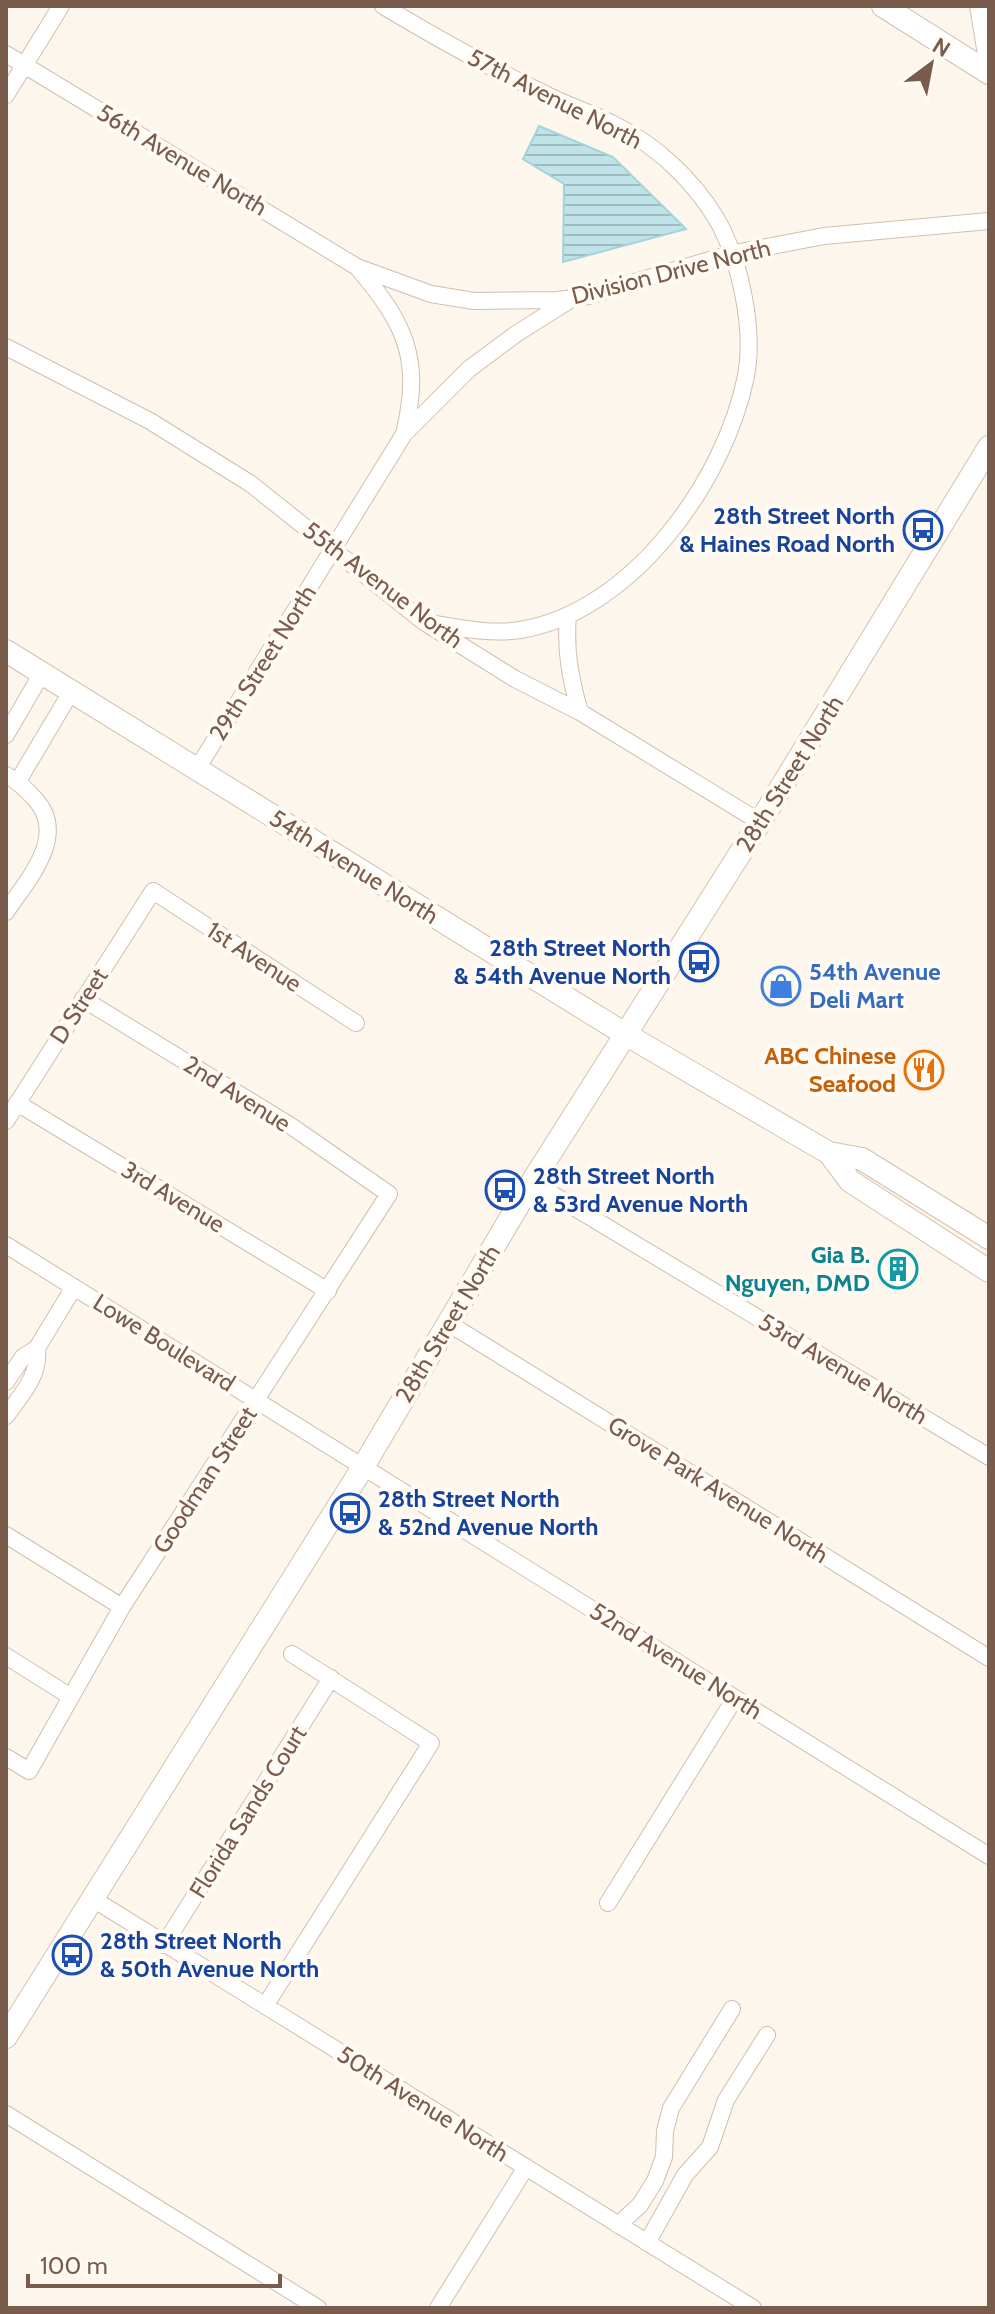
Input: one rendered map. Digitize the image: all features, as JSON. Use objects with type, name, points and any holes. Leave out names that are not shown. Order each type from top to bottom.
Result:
[{"type":"street","points":[[6,95],[61,6]]},
{"type":"street","name":"57th Avenue North","points":[[383,6],[441,41],[545,94],[617,126],[659,152],[689,183],[717,220],[744,291],[749,338],[746,375],[733,422],[708,481],[676,525],[642,562],[605,594],[568,615],[521,630],[480,630],[424,622]]},
{"type":"street","points":[[883,6],[989,73]]},
{"type":"street","points":[[981,6],[989,54]]},
{"type":"street","name":"56th Avenue North","points":[[6,54],[357,267]]},
{"type":"street","name":"Division Drive North","points":[[357,267],[431,294],[474,301],[571,299],[730,254],[824,236],[989,221]]},
{"type":"street","name":"29th Street North","points":[[357,267],[384,298],[400,325],[410,352],[411,406],[404,434]]},
{"type":"street","name":"29th Street North","points":[[197,769],[404,434],[469,369],[571,299]]},
{"type":"street","name":"55th Avenue North","points":[[6,347],[150,421],[251,484],[424,622],[515,679],[580,712],[760,822]]},
{"type":"street","name":"28th Street North","points":[[6,2037],[363,1467],[532,1182],[760,822],[989,447]]},
{"type":"street","points":[[568,615],[566,641],[569,672],[580,712]]},
{"type":"street","name":"54th Avenue North","points":[[6,651],[625,1034],[829,1153],[862,1159],[989,1238]]},
{"type":"street","points":[[6,735],[42,673]]},
{"type":"street","points":[[6,912],[45,851],[49,823],[40,804],[12,778],[71,692]]},
{"type":"street","name":"D Street","points":[[6,1121],[153,891]]},
{"type":"street","name":"1st Avenue","points":[[153,891],[356,1023]]},
{"type":"street","name":"2nd Avenue","points":[[83,999],[291,1126],[389,1194]]},
{"type":"street","name":"3rd Avenue","points":[[17,1103],[328,1291]]},
{"type":"street","name":"54th Avenue North","points":[[829,1153],[850,1181],[989,1271]]},
{"type":"street","name":"53rd Avenue North","points":[[532,1182],[989,1457]]},
{"type":"street","name":"Goodman Street","points":[[6,1757],[29,1771],[122,1607],[389,1194]]},
{"type":"street","name":"Lowe Boulevard","points":[[9,1252],[74,1287],[363,1467]]},
{"type":"street","points":[[6,1382],[23,1357],[37,1348],[74,1287]]},
{"type":"street","name":"Grove Park Avenue North","points":[[448,1323],[989,1658]]},
{"type":"street","points":[[6,1416],[32,1378],[38,1364],[37,1348]]},
{"type":"street","name":"52nd Avenue North","points":[[363,1467],[989,1856]]},
{"type":"street","points":[[6,1535],[122,1607]]},
{"type":"street","points":[[265,2006],[431,1743],[292,1654]]},
{"type":"street","points":[[6,1656],[71,1697]]},
{"type":"street","name":"Florida Sands Court","points":[[164,1945],[331,1678]]},
{"type":"street","points":[[608,1903],[735,1698]]},
{"type":"street","name":"50th Avenue North","points":[[93,1899],[753,2308]]},
{"type":"street","points":[[618,2225],[640,2205],[655,2181],[664,2157],[665,2131],[671,2108],[732,2009]]},
{"type":"street","points":[[647,2243],[685,2175],[710,2147],[726,2100],[767,2035]]},
{"type":"street","points":[[6,2114],[318,2308]]},
{"type":"street","points":[[438,2308],[526,2167]]},
{"type":"water","points":[[539,126],[613,157],[686,229],[563,262],[564,184],[523,159]]},
{"type":"place","name":"28th Street North & Haines Road North","points":[[923,530]]},
{"type":"place","name":"28th Street North & 54th Avenue North","points":[[699,962]]},
{"type":"place","name":"54th Avenue Deli Mart","points":[[781,986]]},
{"type":"place","name":"ABC Chinese Seafood","points":[[924,1070]]},
{"type":"place","name":"28th Street North & 53rd Avenue North","points":[[505,1190]]},
{"type":"place","name":"Gia B. Nguyen, DMD","points":[[898,1269]]},
{"type":"place","name":"28th Street North & 52nd Avenue North","points":[[350,1513]]},
{"type":"place","name":"28th Street North & 50th Avenue North","points":[[72,1955]]}]
